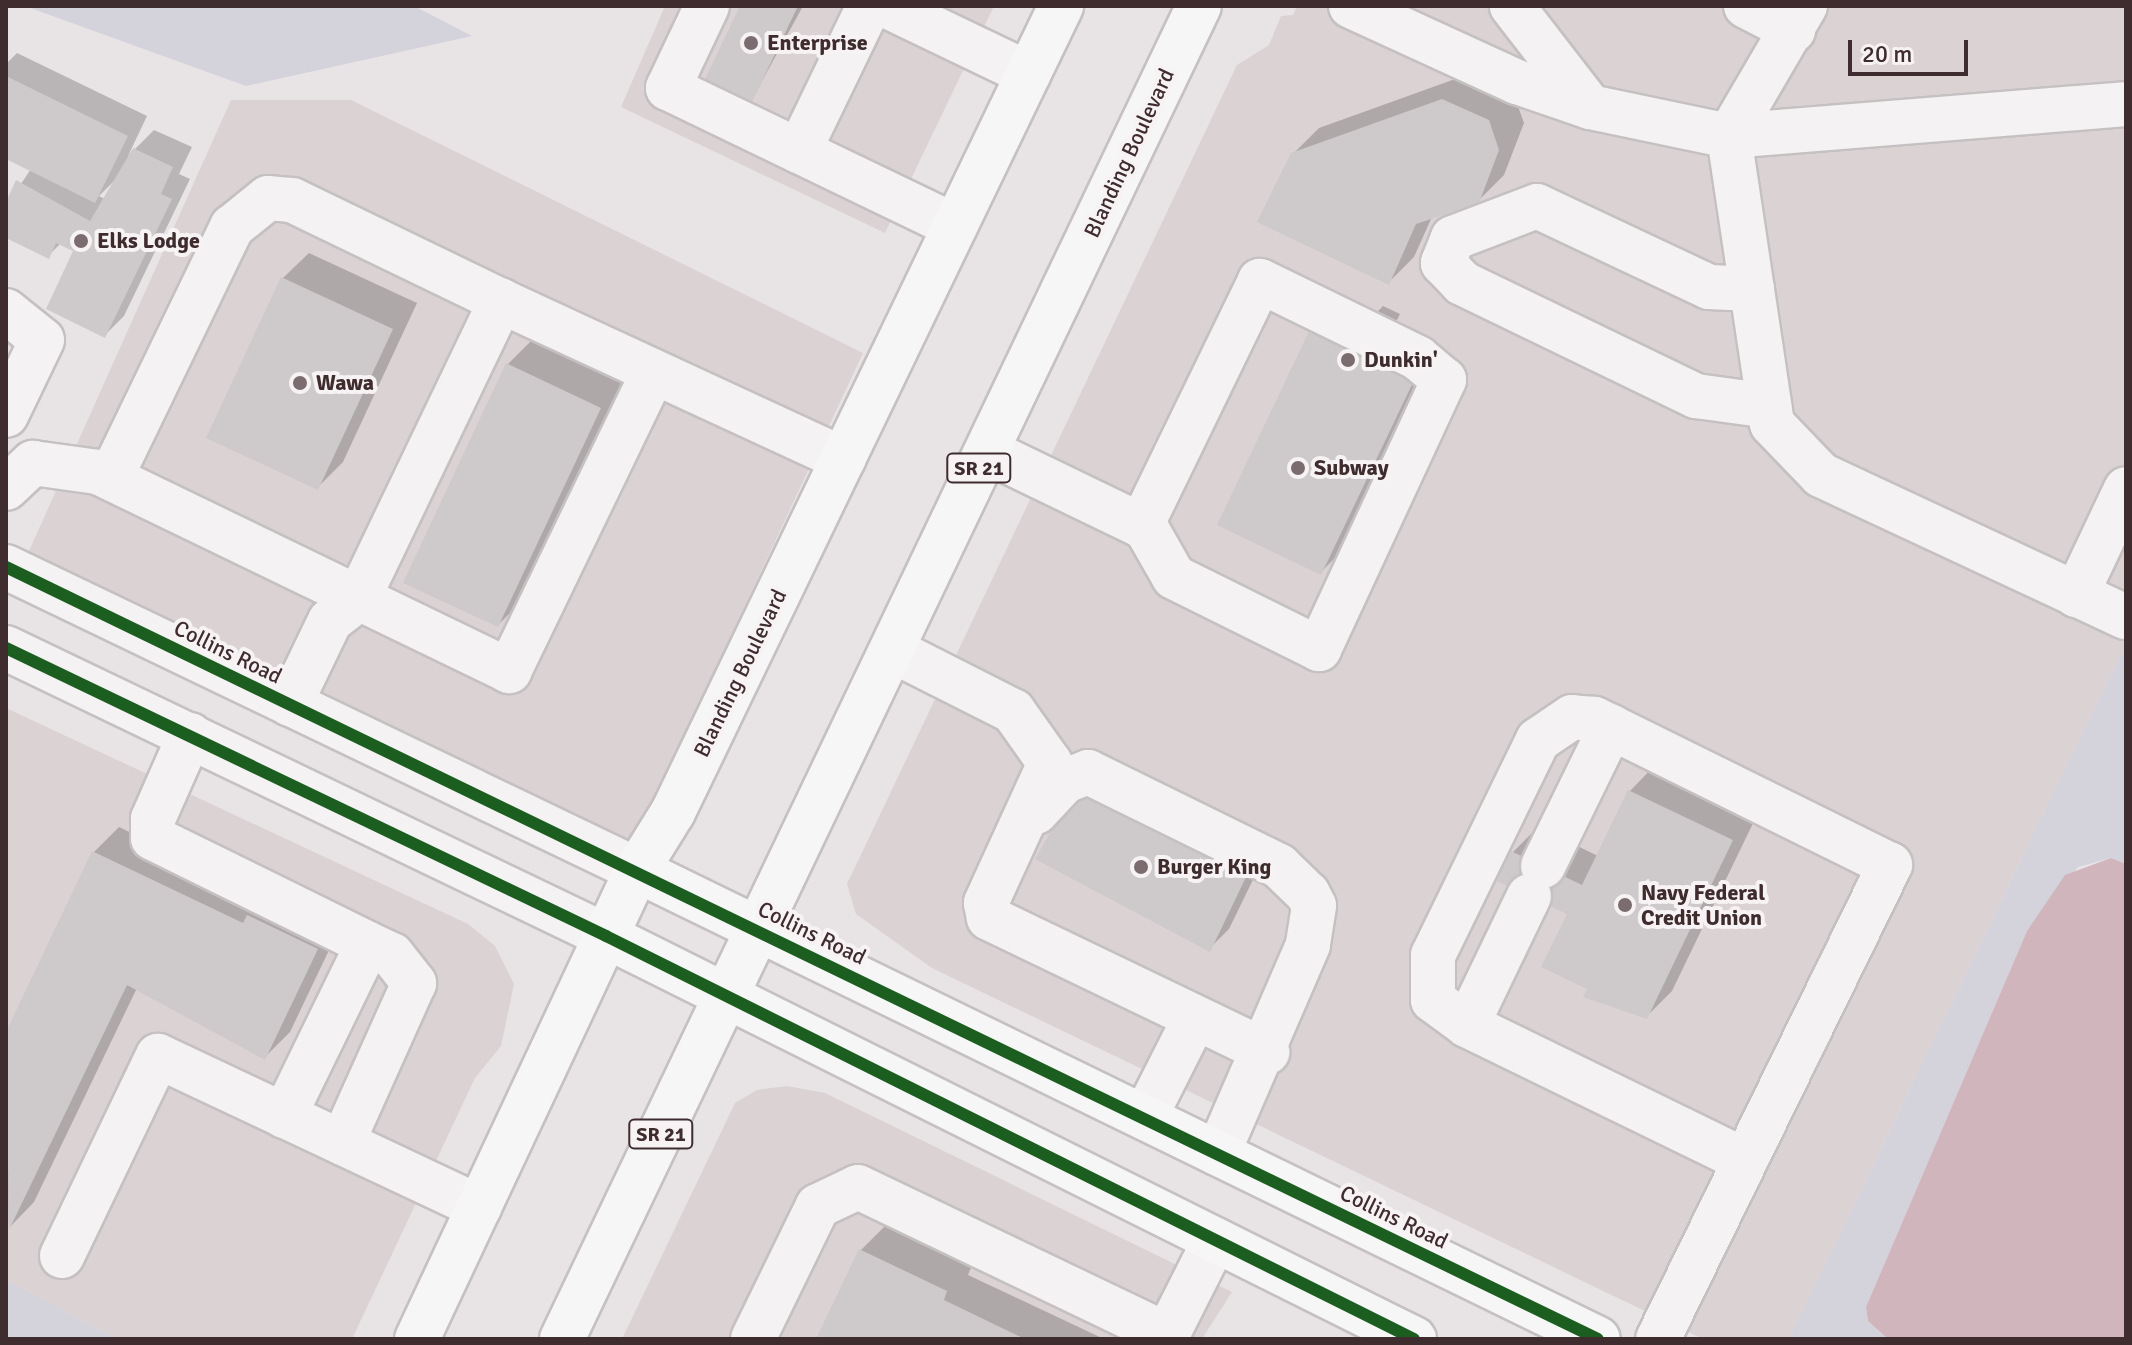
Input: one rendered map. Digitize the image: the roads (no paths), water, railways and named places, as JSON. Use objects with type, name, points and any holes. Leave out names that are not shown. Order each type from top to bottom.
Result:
[{"type":"main road","name":"Blanding Boulevard","points":[[417,1339],[637,870],[673,812],[1061,6]]},
{"type":"main road","name":"Blanding Boulevard","points":[[562,1339],[1199,6]]},
{"type":"main road","name":"Collins Road","points":[[637,870],[1598,1339]]},
{"type":"main road","points":[[606,936],[1414,1339]]},
{"type":"street","points":[[707,6],[668,88],[955,226]]},
{"type":"street","points":[[799,151],[869,6]]},
{"type":"street","points":[[887,6],[1029,74]]},
{"type":"street","points":[[1351,6],[1517,82],[1590,107],[1729,136],[2126,104]]},
{"type":"street","points":[[1746,6],[1799,18],[1729,136],[1773,426],[1821,475],[2126,617]]},
{"type":"street","points":[[1514,7],[1590,107]]},
{"type":"street","points":[[111,477],[232,227],[268,198],[292,200],[653,373],[683,380],[843,459]]},
{"type":"street","points":[[1752,289],[1709,287],[1537,206],[1453,238],[1443,263],[1462,283],[1696,396],[1769,406]]},
{"type":"street","points":[[987,451],[1141,526],[1174,577],[1319,649],[1443,394],[1444,380],[1418,358],[1260,281],[1141,526]]},
{"type":"street","points":[[290,704],[330,621],[358,599],[501,301]]},
{"type":"street","points":[[6,311],[42,340],[6,415]]},
{"type":"street","points":[[6,488],[33,463],[111,477],[509,671],[653,373]]},
{"type":"street","points":[[2076,595],[2126,489]]},
{"type":"street","name":"Collins Road","points":[[6,567],[637,870]]},
{"type":"street","points":[[6,648],[606,936]]},
{"type":"street","points":[[892,650],[1024,720],[1075,778],[1279,866],[1308,894],[1314,906],[1308,945],[1257,1047],[1218,1153]]},
{"type":"street","points":[[1658,1339],[1742,1159],[1890,865],[1611,727],[1572,717],[1538,740],[1468,884],[1429,980],[1439,1008],[1467,1025],[1742,1159]]},
{"type":"street","points":[[1024,720],[1050,763],[986,903],[989,918],[1257,1047]]},
{"type":"street","points":[[1467,1025],[1611,727]]},
{"type":"street","points":[[190,735],[153,819],[153,838],[392,955],[414,983],[342,1143]]},
{"type":"street","points":[[1025,823],[1075,778]]},
{"type":"street","points":[[284,1116],[368,944]]},
{"type":"street","points":[[1145,1117],[1195,1018]]},
{"type":"street","points":[[62,1256],[158,1056],[479,1207]]},
{"type":"street","points":[[753,1339],[818,1206],[858,1187],[1166,1337],[1215,1240]]},
{"type":"place","name":"Enterprise","points":[[751,43]]},
{"type":"place","name":"Elks Lodge","points":[[81,241]]},
{"type":"place","name":"Dunkin'","points":[[1348,360]]},
{"type":"place","name":"Wawa","points":[[300,383]]},
{"type":"place","name":"Subway","points":[[1298,468]]},
{"type":"place","name":"Burger King","points":[[1141,867]]},
{"type":"place","name":"Navy Federal Credit Union","points":[[1625,905]]}]
